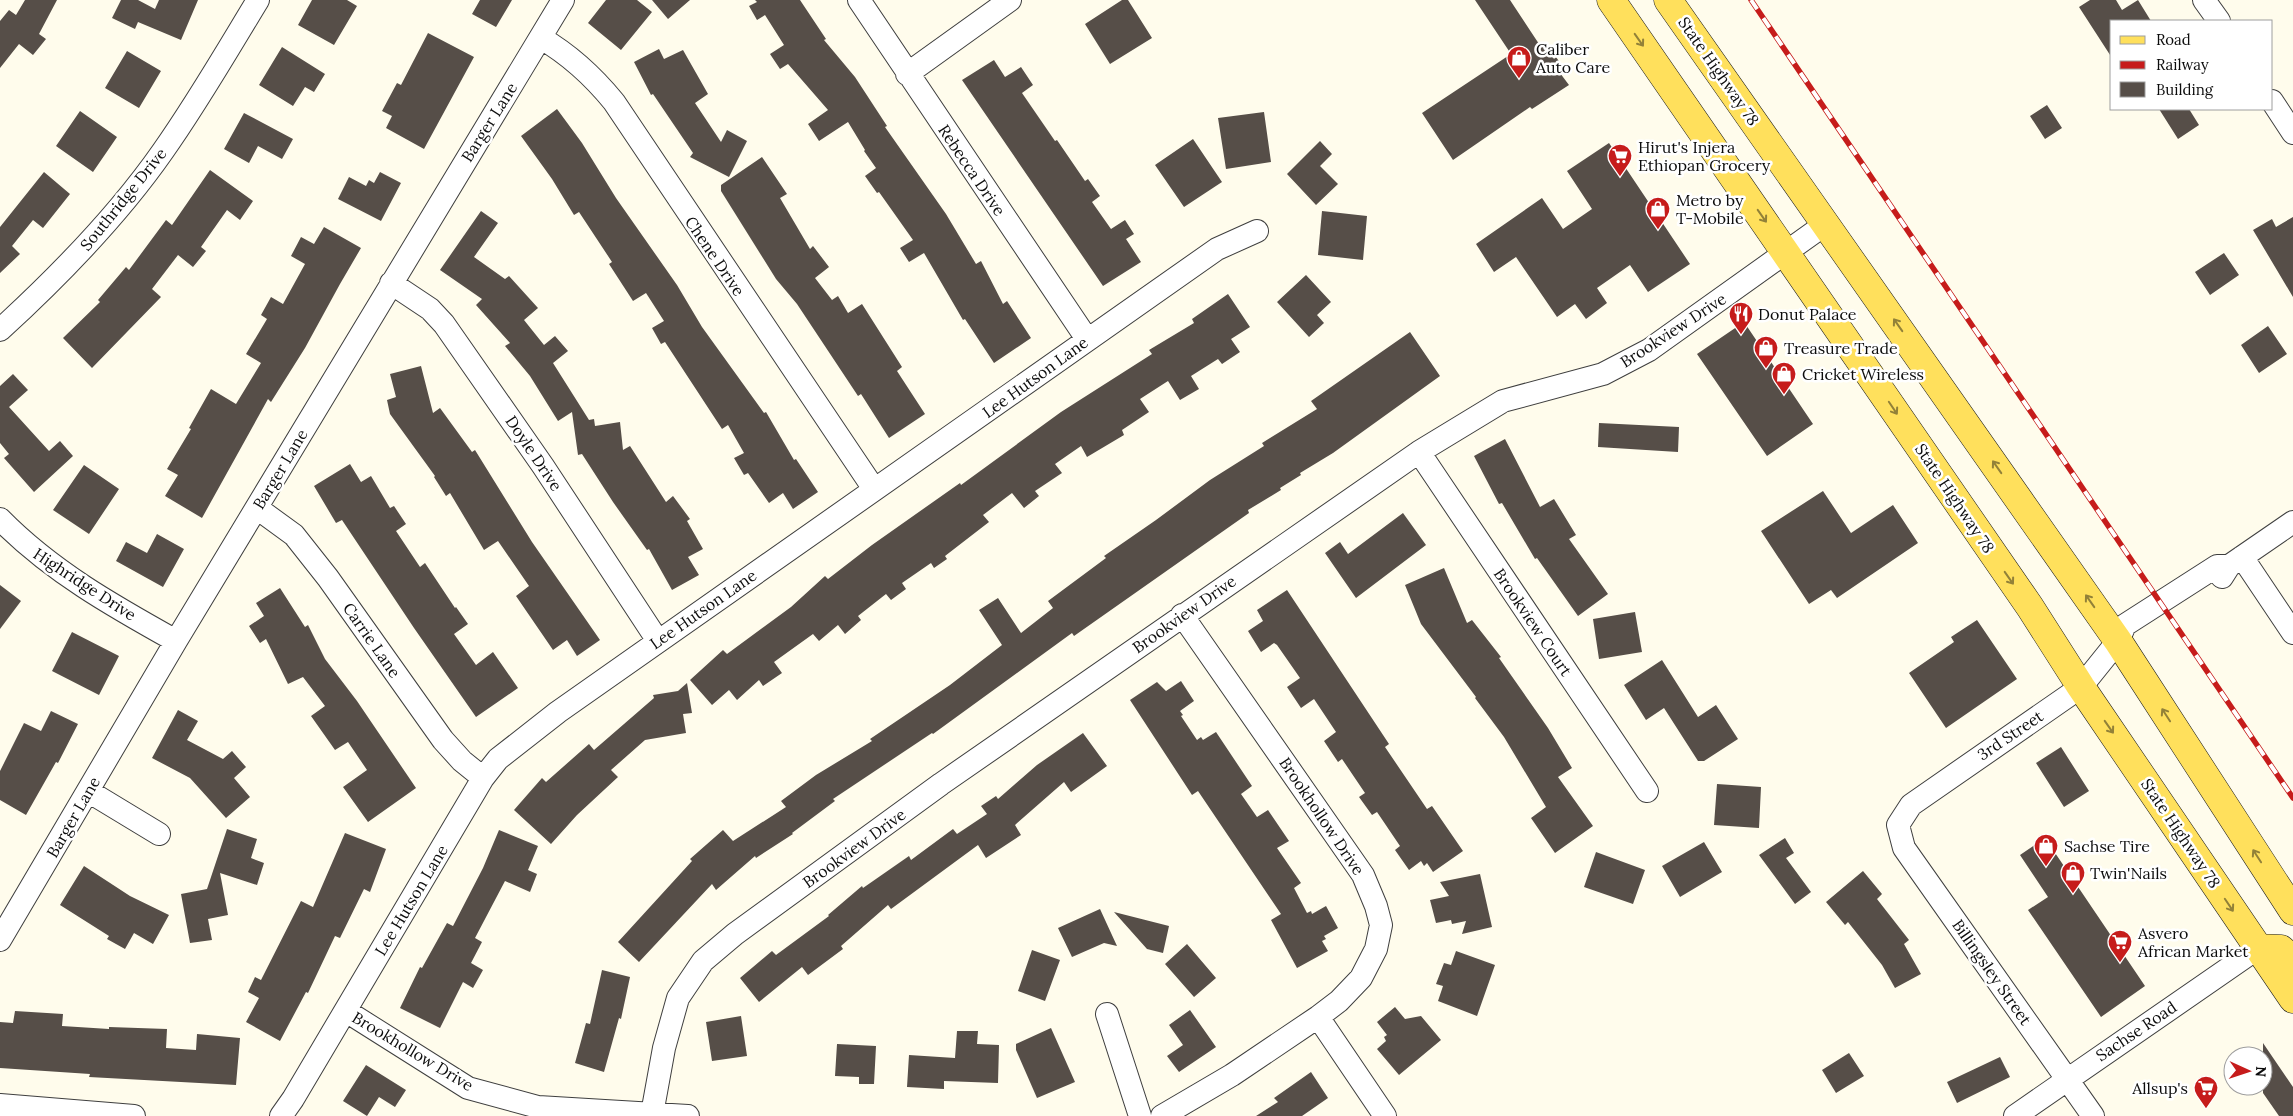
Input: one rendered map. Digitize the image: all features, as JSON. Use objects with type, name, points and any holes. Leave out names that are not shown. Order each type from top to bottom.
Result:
[{"type":"main road","name":"State Highway 78","points":[[1611,0],[2030,607],[2081,687],[2293,999]]},
{"type":"main road","name":"State Highway 78","points":[[1668,0],[1827,223],[2118,641],[2293,911]]},
{"type":"main road","points":[[2258,948],[2281,949],[2293,960]]},
{"type":"street","name":"Southridge Drive","points":[[0,330],[40,293],[130,196],[164,151],[258,0]]},
{"type":"street","name":"Barger Lane","points":[[0,940],[176,641],[563,0]]},
{"type":"street","name":"Rebecca Drive","points":[[859,0],[1087,339]]},
{"type":"street","points":[[907,74],[1010,0]]},
{"type":"street","points":[[2204,0],[2218,20]]},
{"type":"street","name":"Chene Drive","points":[[541,38],[565,52],[592,75],[614,102],[874,490]]},
{"type":"street","points":[[2273,102],[2292,130]]},
{"type":"street","name":"Brookview Drive","points":[[652,1114],[664,1048],[678,998],[703,961],[735,934],[933,790],[1182,615],[1419,452],[1503,402],[1603,374],[1649,350],[1827,223]]},
{"type":"street","name":"Lee Hutson Lane","points":[[281,1116],[483,778],[498,759],[558,712],[1087,339],[1217,249],[1257,231]]},
{"type":"street","name":"Doyle Drive","points":[[391,283],[430,309],[444,324],[543,466],[658,641]]},
{"type":"street","name":"Brookview Court","points":[[1419,452],[1646,792]]},
{"type":"street","name":"Carrie Lane","points":[[257,508],[294,534],[328,578],[443,740],[462,762],[483,778]]},
{"type":"street","name":"Highridge Drive","points":[[0,519],[24,543],[54,568],[106,602],[176,641]]},
{"type":"street","name":"3rd Street","points":[[1898,825],[1911,805],[2081,687],[2118,641],[2125,626],[2217,566],[2235,562],[2293,522]]},
{"type":"street","points":[[2235,562],[2293,633]]},
{"type":"street","name":"Brookhollow Drive","points":[[1162,1116],[1232,1075],[1339,1001],[1361,978],[1376,949],[1381,925],[1376,906],[1363,874],[1182,615]]},
{"type":"street","points":[[88,790],[159,834]]},
{"type":"street","name":"Billingsley Street","points":[[1898,825],[1904,848],[2093,1116]]},
{"type":"street","name":"Sachse Road","points":[[2015,1116],[2258,948]]},
{"type":"street","name":"Brookhollow Drive","points":[[346,1010],[468,1088],[538,1107],[688,1116]]},
{"type":"street","points":[[1107,1014],[1140,1116]]},
{"type":"street","points":[[1318,1017],[1384,1116]]},
{"type":"street","points":[[0,1105],[134,1116]]},
{"type":"building","points":[[25,0],[57,0],[39,34],[46,39],[33,55],[19,44],[0,68],[0,21],[9,10],[16,15]]},
{"type":"building","points":[[121,0],[138,0],[155,9],[159,0],[198,0],[181,40],[138,22],[135,29],[112,18]]},
{"type":"building","points":[[312,0],[347,0],[357,6],[334,45],[298,25]]},
{"type":"building","points":[[480,0],[512,0],[496,27],[472,14]]},
{"type":"building","points":[[606,0],[637,0],[652,12],[621,50],[588,23]]},
{"type":"building","points":[[652,0],[690,0],[668,19]]},
{"type":"building","points":[[755,0],[800,0],[826,39],[824,40],[855,77],[887,126],[885,127],[946,214],[976,264],[981,261],[1003,304],[1007,301],[1031,338],[994,363],[965,319],[963,320],[924,253],[909,262],[900,248],[913,240],[879,192],[877,193],[865,176],[876,168],[848,122],[819,141],[808,124],[828,110],[788,64],[780,69],[770,54],[784,45],[765,15],[757,20],[749,6],[757,2]]},
{"type":"building","points":[[1122,0],[1128,0],[1152,38],[1110,64],[1085,24]]},
{"type":"building","name":"Caliber Auto Care","points":[[1475,0],[1510,0],[1541,47],[1544,45],[1554,59],[1556,57],[1565,70],[1560,73],[1569,85],[1532,109],[1530,107],[1453,160],[1422,113],[1511,54]]},
{"type":"building","points":[[2090,0],[2116,0],[2122,10],[2138,0],[2150,20],[2110,20],[2110,55],[2079,7]]},
{"type":"building","points":[[428,33],[474,57],[424,149],[386,128],[392,116],[382,111],[397,83],[401,85]]},
{"type":"building","points":[[282,47],[325,74],[314,92],[305,87],[293,106],[259,85]]},
{"type":"building","points":[[659,49],[664,59],[683,50],[708,94],[695,103],[721,142],[727,130],[747,141],[729,177],[690,157],[693,153],[653,94],[651,95],[634,62]]},
{"type":"building","points":[[127,51],[161,71],[139,108],[105,88]]},
{"type":"building","points":[[994,60],[1005,77],[1021,67],[1033,85],[1022,93],[1085,181],[1088,179],[1100,196],[1092,202],[1111,229],[1125,220],[1134,234],[1126,239],[1141,262],[1103,286],[962,80]]},
{"type":"building","points":[[2047,105],[2062,128],[2045,139],[2030,116]]},
{"type":"building","points":[[557,109],[582,143],[616,198],[677,285],[702,327],[764,413],[766,412],[794,460],[796,459],[818,492],[793,509],[783,493],[769,503],[748,473],[744,475],[734,458],[744,453],[728,425],[722,429],[665,342],[661,344],[652,328],[664,321],[646,293],[633,301],[609,264],[612,262],[579,212],[574,215],[552,179],[521,136]]},
{"type":"building","points":[[2160,110],[2190,110],[2199,125],[2178,139]]},
{"type":"building","points":[[80,111],[117,137],[93,172],[56,146]]},
{"type":"building","points":[[1264,112],[1271,162],[1226,169],[1218,118]]},
{"type":"building","points":[[244,113],[293,139],[282,159],[258,146],[249,163],[224,149]]},
{"type":"building","points":[[1193,139],[1222,182],[1184,207],[1155,165]]},
{"type":"building","points":[[1320,141],[1332,154],[1320,166],[1338,184],[1316,205],[1287,174]]},
{"type":"building","points":[[1609,143],[1690,264],[1648,292],[1630,265],[1597,288],[1607,303],[1586,319],[1575,304],[1557,317],[1516,257],[1494,272],[1476,244],[1542,198],[1563,229],[1592,209],[1567,171]]},
{"type":"building","points":[[762,157],[787,194],[780,198],[810,249],[813,246],[829,267],[815,278],[832,300],[838,296],[848,313],[862,304],[902,367],[897,371],[925,414],[889,438],[861,394],[858,396],[797,304],[776,279],[721,191],[721,185]]},
{"type":"building","points":[[210,170],[253,201],[240,220],[227,210],[201,247],[206,251],[193,267],[178,255],[152,289],[161,297],[92,368],[63,338],[100,302],[98,300],[126,267],[129,270],[166,220],[172,225]]},
{"type":"building","points":[[44,172],[70,194],[43,228],[33,220],[12,246],[20,254],[0,273],[0,227]]},
{"type":"building","points":[[380,172],[401,183],[381,221],[338,199],[349,177],[366,186],[369,180],[374,183]]},
{"type":"building","points":[[481,211],[498,223],[474,257],[505,279],[509,276],[538,308],[524,320],[544,345],[555,336],[568,351],[553,363],[589,420],[594,419],[595,426],[620,422],[623,450],[630,446],[666,502],[673,496],[690,519],[687,521],[703,549],[688,557],[699,575],[672,590],[649,549],[647,550],[613,502],[582,454],[578,455],[572,412],[558,421],[530,376],[505,346],[510,343],[476,305],[482,299],[440,270]]},
{"type":"building","points":[[1322,211],[1367,216],[1363,260],[1318,255]]},
{"type":"building","points":[[2293,217],[2293,297],[2253,230],[2272,219],[2276,227]]},
{"type":"building","points":[[324,227],[361,248],[305,348],[271,402],[268,399],[202,518],[165,496],[178,475],[167,469],[191,429],[189,428],[211,389],[236,404],[261,363],[246,354],[267,319],[261,315],[271,297],[283,304],[305,264],[291,256],[301,237],[314,244]]},
{"type":"building","points":[[2224,253],[2239,275],[2210,295],[2195,272]]},
{"type":"building","points":[[1306,275],[1331,302],[1317,315],[1324,323],[1309,337],[1277,302]]},
{"type":"building","points":[[1228,294],[1250,327],[1231,339],[1240,352],[1222,364],[1218,359],[1191,376],[1199,389],[1180,400],[1168,381],[1140,399],[1149,412],[1122,430],[1124,435],[1087,457],[1081,446],[1055,464],[1062,473],[1035,491],[1039,496],[1024,508],[1012,493],[983,515],[989,522],[945,556],[947,559],[934,568],[931,563],[902,583],[906,589],[891,600],[886,594],[858,616],[861,620],[845,634],[838,625],[819,641],[813,634],[774,662],[782,673],[763,686],[759,680],[737,700],[729,690],[712,705],[690,680],[723,650],[727,654],[791,607],[825,576],[828,579],[872,545],[960,483],[961,485],[1061,412],[1152,354],[1149,350],[1194,323],[1192,319]]},
{"type":"building","points":[[1744,322],[1813,424],[1767,456],[1697,354]]},
{"type":"building","points":[[2268,326],[2287,354],[2259,373],[2241,345]]},
{"type":"building","points":[[1410,332],[1440,376],[1333,453],[1300,473],[1301,475],[1280,488],[1281,490],[1248,510],[1249,513],[1074,636],[1072,633],[933,734],[833,799],[835,801],[793,834],[756,858],[755,856],[716,890],[712,884],[639,962],[618,942],[692,861],[690,859],[723,830],[733,841],[786,807],[781,801],[816,775],[872,741],[870,739],[950,685],[1002,645],[979,610],[998,598],[1021,633],[1053,608],[1048,601],[1106,558],[1104,556],[1210,480],[1264,446],[1262,443],[1317,409],[1311,401]]},
{"type":"building","points":[[421,366],[433,413],[440,408],[472,452],[475,450],[532,542],[600,640],[577,656],[567,640],[553,650],[516,596],[529,586],[498,541],[484,550],[450,493],[446,496],[435,476],[390,414],[387,400],[396,397],[390,374]]},
{"type":"building","points":[[13,374],[28,390],[9,407],[49,451],[60,441],[73,456],[34,492],[4,458],[9,454],[0,443],[0,386]]},
{"type":"building","points":[[1599,423],[1679,427],[1678,452],[1598,447]]},
{"type":"building","points":[[1505,439],[1540,507],[1554,499],[1576,535],[1569,539],[1608,594],[1578,616],[1537,558],[1535,559],[1502,503],[1499,504],[1474,456]]},
{"type":"building","points":[[350,464],[361,482],[371,476],[390,508],[394,506],[406,524],[396,531],[420,567],[425,563],[468,624],[454,634],[476,665],[493,652],[518,688],[476,717],[342,520],[336,523],[314,486]]},
{"type":"building","points":[[84,465],[119,489],[89,534],[53,510]]},
{"type":"building","points":[[1823,491],[1851,533],[1893,505],[1918,543],[1837,598],[1831,590],[1809,604],[1761,531]]},
{"type":"building","points":[[1403,513],[1426,545],[1356,598],[1325,553],[1340,542],[1348,554]]},
{"type":"building","points":[[157,534],[184,549],[163,587],[116,561],[126,542],[147,553]]},
{"type":"building","points":[[1444,568],[1467,623],[1472,620],[1501,657],[1499,658],[1548,728],[1572,768],[1558,777],[1593,826],[1555,853],[1531,818],[1546,807],[1504,737],[1421,624],[1405,585]]},
{"type":"building","points":[[0,585],[21,601],[0,629]]},
{"type":"building","points":[[280,588],[305,627],[308,625],[325,659],[357,701],[416,788],[368,822],[343,787],[367,770],[348,742],[335,750],[311,716],[325,706],[303,677],[288,684],[266,639],[260,643],[249,626],[264,616],[256,603]]},
{"type":"building","points":[[1287,590],[1389,744],[1385,747],[1427,809],[1432,806],[1463,851],[1433,872],[1427,863],[1424,866],[1421,861],[1409,870],[1395,850],[1400,846],[1377,812],[1372,815],[1359,797],[1365,793],[1342,759],[1338,762],[1324,741],[1336,732],[1314,699],[1301,708],[1287,687],[1300,678],[1277,645],[1274,643],[1261,652],[1248,631],[1263,621],[1257,610]]},
{"type":"building","points":[[1635,612],[1642,652],[1599,659],[1593,619]]},
{"type":"building","points":[[1977,620],[2017,679],[1946,728],[1909,673],[1954,642],[1951,637]]},
{"type":"building","points":[[72,632],[119,656],[99,695],[52,671]]},
{"type":"building","points":[[1662,660],[1698,717],[1716,705],[1738,739],[1704,761],[1698,761],[1664,708],[1646,720],[1624,685]]},
{"type":"building","points":[[1181,681],[1194,701],[1180,711],[1183,715],[1181,716],[1197,740],[1201,737],[1203,740],[1216,732],[1252,786],[1241,794],[1257,817],[1268,810],[1289,841],[1277,848],[1301,883],[1294,888],[1307,913],[1311,911],[1312,914],[1326,906],[1338,928],[1324,936],[1326,939],[1322,941],[1328,951],[1297,968],[1271,920],[1281,914],[1198,791],[1192,795],[1130,700],[1157,682],[1166,691]]},
{"type":"building","points":[[687,683],[692,713],[683,714],[686,733],[645,740],[611,770],[618,777],[577,815],[551,844],[514,810],[542,778],[546,782],[589,744],[594,750],[654,698],[653,695],[678,691]]},
{"type":"building","points":[[178,710],[198,721],[187,740],[223,759],[232,751],[246,767],[234,778],[250,797],[226,818],[190,778],[152,758]]},
{"type":"building","points":[[51,711],[78,724],[58,763],[56,762],[26,815],[0,800],[0,771],[24,723],[41,731]]},
{"type":"building","points":[[1083,733],[1107,766],[1071,792],[1064,782],[1015,825],[1021,835],[986,858],[978,845],[891,909],[888,905],[841,946],[843,949],[808,975],[802,967],[759,1002],[740,978],[772,951],[776,955],[829,916],[862,886],[863,888],[909,856],[911,860],[953,829],[957,834],[987,814],[981,806],[996,796],[998,799],[1037,765]]},
{"type":"building","points":[[2061,747],[2089,791],[2064,807],[2036,763]]},
{"type":"building","points":[[1717,784],[1761,787],[1759,828],[1714,825]]},
{"type":"building","points":[[227,829],[257,839],[251,858],[264,863],[257,885],[220,873],[228,915],[208,919],[212,940],[190,943],[181,894],[207,889]]},
{"type":"building","points":[[499,830],[538,846],[528,870],[537,874],[530,892],[505,881],[475,938],[482,942],[471,963],[483,970],[473,988],[463,982],[440,1028],[400,1008],[420,967],[422,968],[447,923],[453,926],[483,868]]},
{"type":"building","points":[[345,833],[386,849],[370,892],[364,889],[340,938],[335,936],[308,993],[306,992],[280,1041],[246,1022],[259,998],[248,992],[255,977],[261,980],[301,901],[313,907]]},
{"type":"building","points":[[1785,838],[1794,853],[1786,858],[1811,892],[1795,904],[1759,855]]},
{"type":"building","points":[[2045,838],[2145,986],[2101,1017],[2028,910],[2048,897],[2020,855]]},
{"type":"building","points":[[1704,842],[1722,872],[1680,897],[1662,866]]},
{"type":"building","points":[[1596,852],[1645,870],[1633,904],[1584,887]]},
{"type":"building","points":[[84,866],[130,896],[169,915],[153,944],[134,933],[125,949],[107,939],[109,936],[60,905]]},
{"type":"building","points":[[1863,871],[1882,894],[1877,899],[1909,940],[1904,944],[1921,974],[1895,988],[1882,965],[1848,922],[1845,925],[1826,902]]},
{"type":"building","points":[[1480,874],[1492,927],[1462,934],[1466,921],[1452,924],[1451,920],[1436,923],[1430,900],[1449,896],[1440,882]]},
{"type":"building","points":[[1100,909],[1117,946],[1104,943],[1072,957],[1058,928]]},
{"type":"building","points":[[1114,912],[1169,926],[1163,953],[1147,949]]},
{"type":"building","points":[[1187,944],[1216,978],[1194,997],[1165,964]]},
{"type":"building","points":[[1032,950],[1060,960],[1045,1001],[1018,991]]},
{"type":"building","points":[[1456,951],[1495,965],[1477,1016],[1438,1001],[1443,986],[1436,984],[1444,963],[1451,965]]},
{"type":"building","points":[[602,970],[630,977],[621,1019],[619,1018],[604,1072],[575,1063],[586,1023],[590,1024]]},
{"type":"building","points":[[1395,1007],[1405,1019],[1421,1016],[1441,1040],[1399,1075],[1377,1049],[1386,1041],[1384,1037],[1387,1035],[1377,1022]]},
{"type":"building","points":[[1190,1010],[1216,1047],[1179,1072],[1167,1056],[1183,1045],[1169,1025]]},
{"type":"building","points":[[15,1011],[63,1014],[62,1026],[109,1029],[109,1027],[167,1029],[166,1048],[196,1050],[197,1034],[240,1038],[236,1085],[89,1077],[90,1074],[0,1068],[0,1022],[13,1023]]},
{"type":"building","points":[[741,1016],[747,1056],[712,1061],[706,1022]]},
{"type":"building","points":[[1051,1028],[1075,1082],[1037,1098],[1016,1050],[1016,1044]]},
{"type":"building","points":[[957,1031],[978,1031],[977,1044],[999,1045],[998,1083],[944,1081],[944,1089],[907,1087],[909,1055],[955,1058]]},
{"type":"building","points":[[837,1044],[876,1046],[874,1084],[859,1084],[859,1077],[835,1076]]},
{"type":"building","points":[[1849,1053],[1864,1076],[1836,1093],[1822,1070]]},
{"type":"building","points":[[2000,1057],[2010,1077],[1957,1103],[1947,1082]]},
{"type":"building","points":[[2273,1058],[2293,1087],[2293,1116],[2279,1116],[2265,1096],[2273,1096]]},
{"type":"building","points":[[366,1065],[406,1090],[395,1107],[379,1097],[367,1116],[343,1101]]},
{"type":"building","points":[[1311,1072],[1328,1098],[1302,1116],[1256,1116],[1278,1102],[1274,1098]]},
{"type":"railway","points":[[1751,0],[2293,798]]},
{"type":"place","name":"Caliber Auto Care","points":[[1519,79]]},
{"type":"place","name":"Hirut's Injera Ethiopan Grocery","points":[[1620,177]]},
{"type":"place","name":"Metro by T-Mobile","points":[[1658,230]]},
{"type":"place","name":"Donut Palace","points":[[1741,335]]},
{"type":"place","name":"Treasure Trade","points":[[1766,369]]},
{"type":"place","name":"Cricket Wireless","points":[[1784,395]]},
{"type":"place","name":"Sachse Tire","points":[[2046,867]]},
{"type":"place","name":"Twin'Nails","points":[[2073,894]]},
{"type":"place","name":"Asvero African Market","points":[[2120,963]]},
{"type":"place","name":"Allsup's","points":[[2206,1109]]}]
